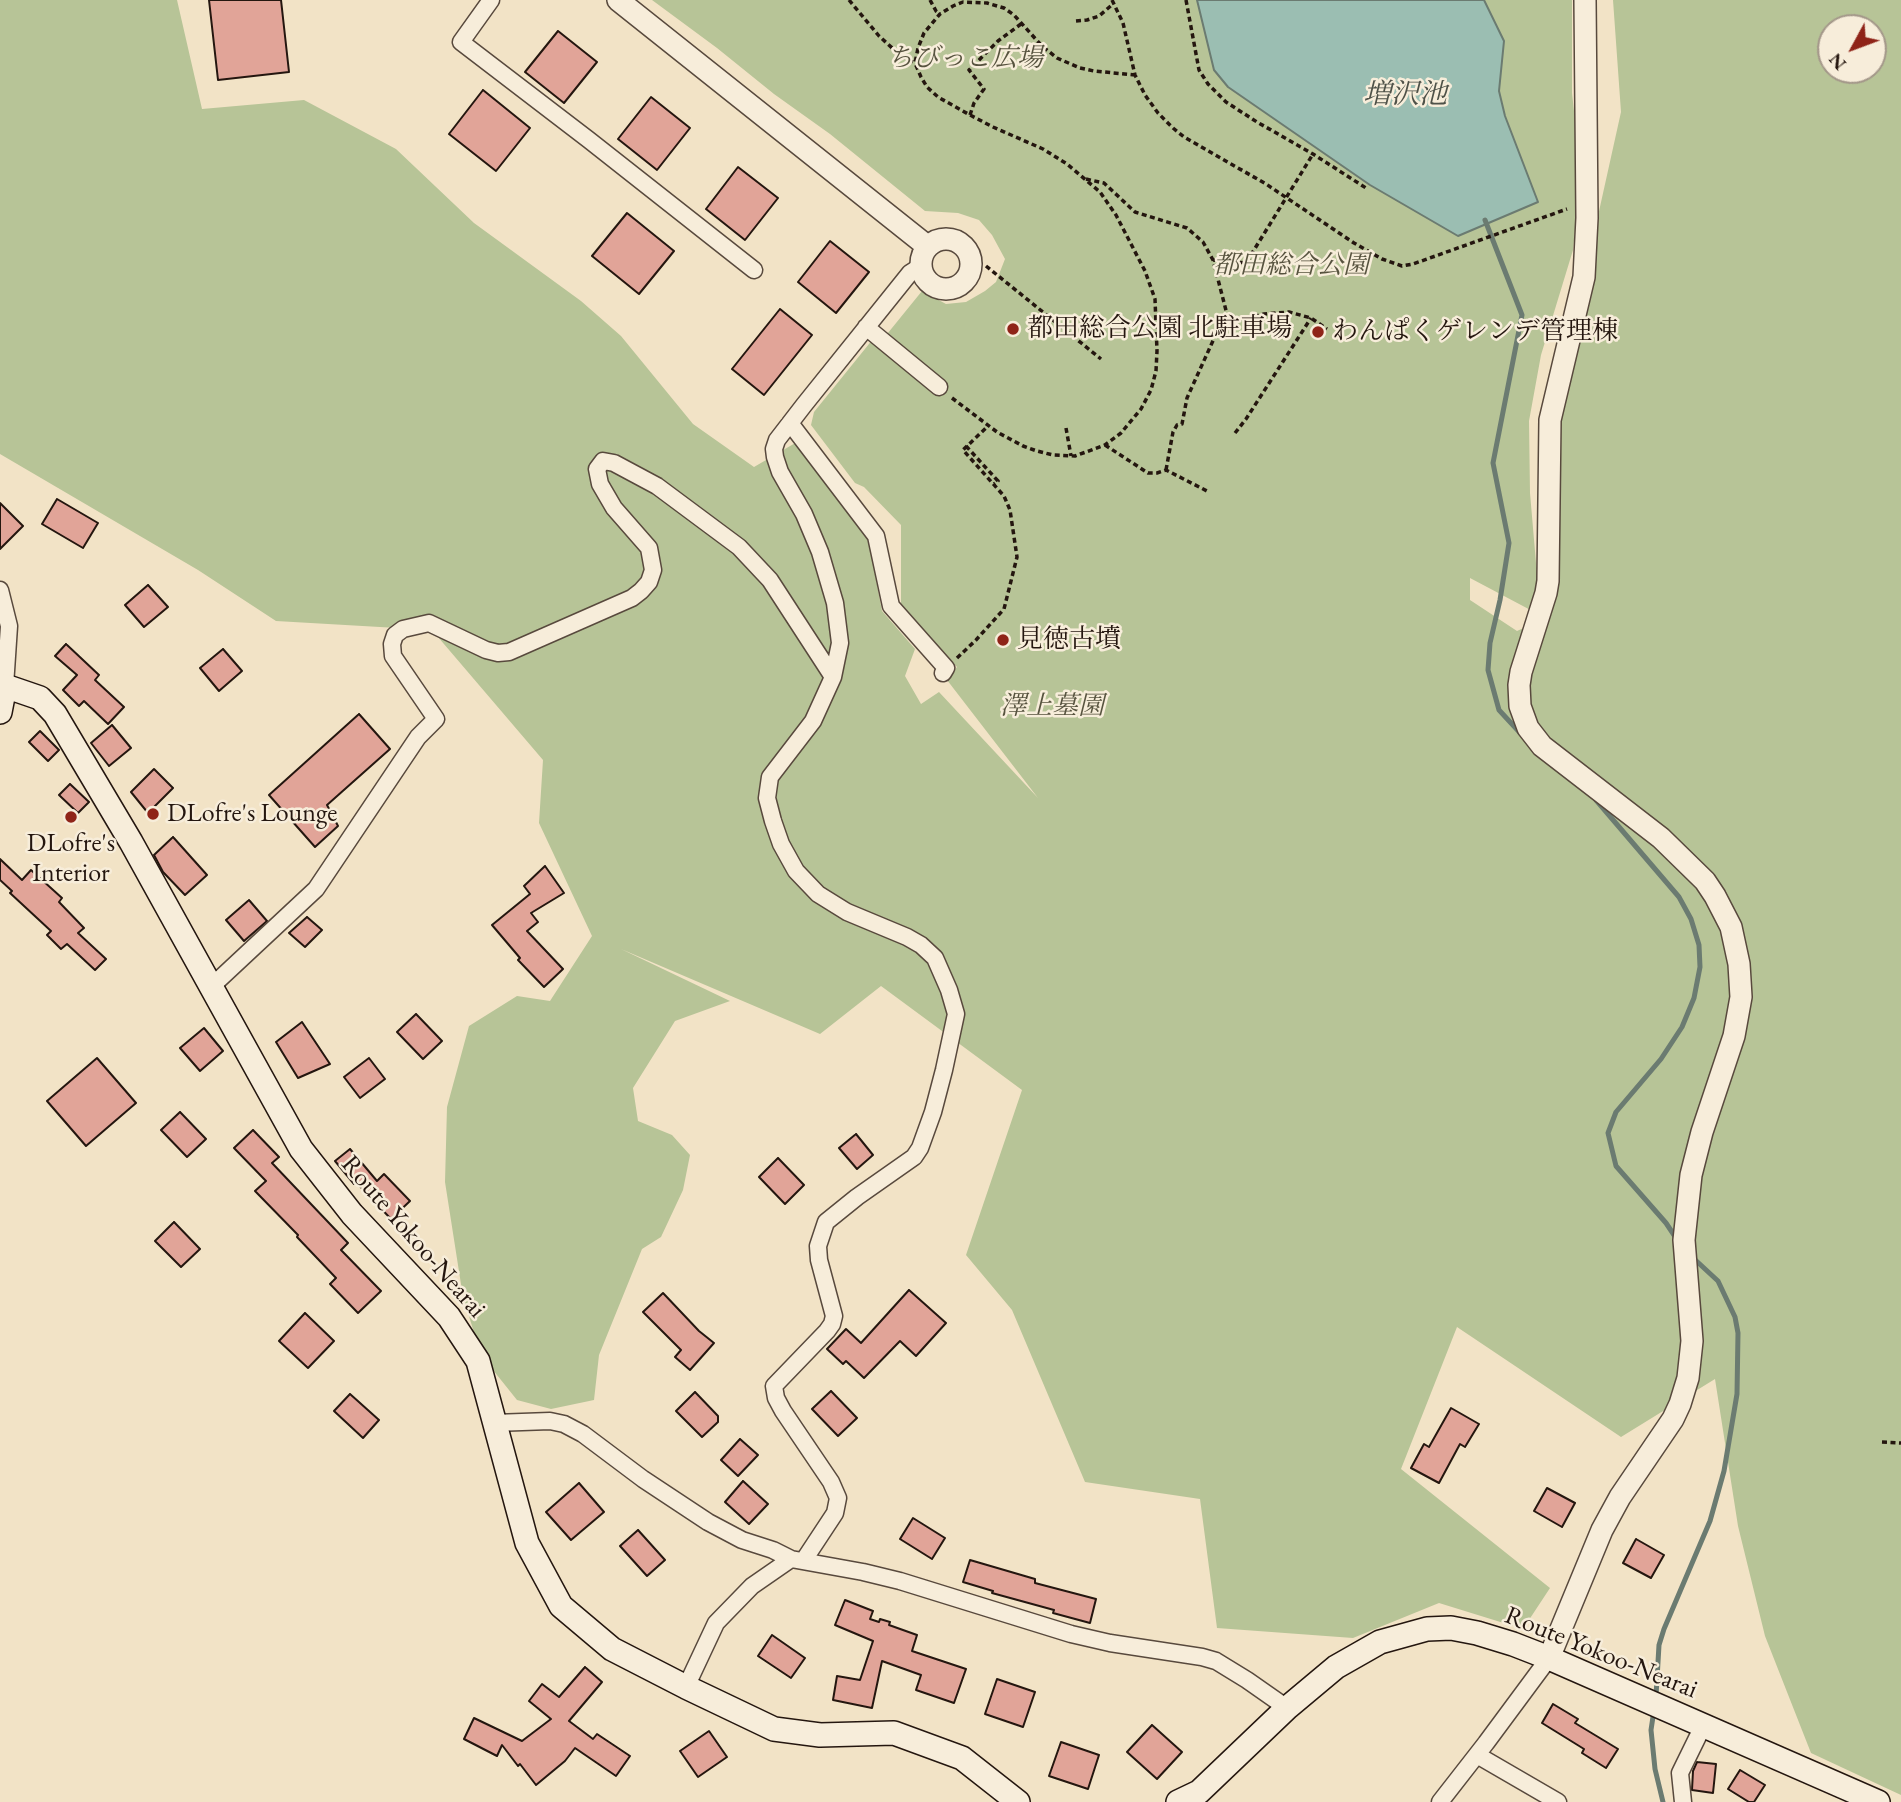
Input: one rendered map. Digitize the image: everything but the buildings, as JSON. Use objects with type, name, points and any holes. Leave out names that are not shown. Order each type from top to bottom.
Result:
[{"type":"main road","name":"Route Yokoo-Nearai","points":[[5,687],[40,698],[55,714],[131,842],[301,1149],[352,1214],[449,1317],[478,1361],[527,1543],[561,1606],[612,1649],[774,1729],[820,1735],[894,1733],[962,1758],[1018,1802]]},
{"type":"main road","points":[[0,712],[5,687]]},
{"type":"main road","name":"Route Yokoo-Nearai","points":[[1178,1802],[1199,1792],[1286,1708],[1336,1667],[1380,1642],[1427,1629],[1451,1628],[1476,1633],[1549,1658],[1878,1802]]},
{"type":"street","points":[[491,0],[461,42],[754,270]]},
{"type":"street","points":[[618,0],[924,256],[777,440],[775,457],[780,472],[810,527],[820,552],[835,603],[840,643],[833,677],[813,721],[770,777],[767,798],[781,844],[796,871],[818,894],[847,912],[921,945],[940,966],[956,1014],[941,1081],[920,1148],[914,1157],[826,1222],[818,1247],[834,1316],[832,1324],[774,1387],[783,1411],[831,1482],[838,1498],[835,1513],[798,1559],[752,1586],[716,1623],[686,1687]]},
{"type":"street","points":[[1440,1802],[1549,1658],[1602,1530],[1680,1404],[1688,1378],[1692,1341],[1684,1240],[1691,1175],[1702,1132],[1734,1036],[1741,997],[1739,964],[1731,928],[1705,881],[1661,838],[1542,746],[1528,728],[1520,706],[1521,672],[1548,581],[1550,420],[1586,264],[1586,0]]},
{"type":"street","points":[[866,327],[939,387]]},
{"type":"street","points":[[790,423],[876,536],[891,606],[944,670]]},
{"type":"street","points":[[211,987],[316,889],[418,737],[436,719],[393,656],[392,644],[396,635],[403,629],[429,623],[486,650],[509,652],[632,598],[649,582],[653,570],[649,548],[614,508],[600,484],[597,469],[603,461],[614,463],[657,486],[739,547],[770,580],[833,677]]},
{"type":"street","points":[[0,590],[9,626],[5,687]]},
{"type":"street","points":[[494,1423],[550,1421],[564,1424],[583,1434],[643,1479],[708,1522],[743,1540],[798,1559],[900,1581],[1071,1634],[1216,1661],[1286,1708]]},
{"type":"street","points":[[1683,1802],[1680,1773],[1703,1726]]},
{"type":"street","points":[[1477,1755],[1558,1802]]},
{"type":"path","points":[[849,0],[878,36],[902,57],[915,64]]},
{"type":"path","points":[[930,0],[940,14]]},
{"type":"path","points":[[1186,0],[1199,70],[1226,102],[1366,188]]},
{"type":"path","points":[[1076,21],[1099,16],[1113,1],[1123,23],[1135,75],[1145,95],[1173,128],[1382,259],[1402,266],[1413,264],[1555,213]]},
{"type":"path","points":[[939,387],[988,426],[1023,446],[1053,455],[1071,456],[1105,445],[1121,433],[1141,409],[1151,390],[1157,351],[1154,299],[1145,271],[1104,197],[1067,164],[1043,149],[993,127],[933,92],[920,77],[915,64],[925,33],[940,14],[953,6],[963,2],[987,3],[1004,8],[1014,15],[1042,46],[1057,58],[1080,68],[1135,75]]},
{"type":"path","points":[[970,115],[974,103],[984,89],[970,70],[998,41],[1021,24]]},
{"type":"path","points":[[1213,260],[1246,263],[1313,153]]},
{"type":"path","points":[[1085,179],[1104,183],[1135,212],[1186,228],[1203,243],[1213,260],[1229,322]]},
{"type":"path","points":[[986,266],[1101,359]]},
{"type":"path","points":[[1166,470],[1173,432],[1177,425],[1182,424],[1186,398],[1217,332],[1229,322],[1264,314],[1289,312],[1311,318],[1327,329]]},
{"type":"path","points":[[1235,433],[1311,318]]},
{"type":"path","points":[[944,670],[1004,610],[1017,557],[1010,510],[1004,496],[962,450],[988,426]]},
{"type":"path","points":[[1066,428],[1071,456]]},
{"type":"path","points":[[1105,445],[1149,473],[1166,470],[1207,491]]},
{"type":"path","points":[[1882,1442],[1901,1443]]},
{"type":"green space","points":[[0,0],[177,0],[202,109],[304,100],[396,149],[474,223],[581,301],[621,336],[693,424],[754,467],[797,442],[868,538],[882,611],[915,649],[905,676],[921,704],[939,692],[1038,798],[947,680],[957,667],[901,605],[901,525],[864,487],[855,483],[811,425],[814,412],[873,339],[879,344],[922,291],[946,304],[966,302],[996,282],[1005,259],[992,235],[979,220],[958,213],[925,211],[830,134],[652,0],[1572,0],[1572,93],[1581,174],[1573,250],[1541,355],[1529,421],[1530,493],[1539,598],[1550,420],[1621,112],[1613,0],[1901,0],[1901,1795],[1811,1753],[1765,1636],[1738,1526],[1715,1379],[1621,1437],[1457,1327],[1401,1469],[1550,1588],[1523,1629],[1439,1603],[1353,1638],[1217,1628],[1200,1499],[1085,1482],[1012,1310],[966,1255],[1022,1090],[881,986],[820,1034],[621,949],[730,1001],[675,1021],[633,1088],[638,1121],[672,1135],[690,1155],[683,1190],[661,1237],[642,1249],[599,1355],[594,1400],[551,1409],[517,1400],[481,1355],[463,1297],[445,1182],[447,1107],[469,1026],[517,996],[550,1001],[592,936],[539,823],[543,760],[432,630],[276,621],[198,570],[0,454]],"holes":[[[1470,578],[1538,614],[1537,622],[1517,631],[1470,600]]]},
{"type":"water","name":"増沢池","points":[[1197,0],[1484,0],[1504,41],[1499,91],[1505,116],[1538,202],[1458,236],[1370,185],[1228,87],[1214,70]]},
{"type":"waterway","points":[[1485,220],[1522,315],[1493,463],[1509,543],[1490,643],[1488,670],[1499,710],[1523,736]]},
{"type":"waterway","points":[[1596,800],[1679,897],[1691,919],[1699,945],[1700,967],[1694,998],[1682,1027],[1661,1059],[1616,1112],[1608,1133],[1616,1166],[1666,1223],[1678,1241]]},
{"type":"waterway","points":[[1656,1696],[1659,1645],[1710,1521],[1724,1471],[1737,1394],[1738,1333],[1735,1317],[1718,1281],[1691,1256]]},
{"type":"waterway","points":[[1654,1710],[1651,1730],[1655,1769],[1663,1802]]},
{"type":"place","name":"都田総合公園 北駐車場","points":[[1013,329]]},
{"type":"place","name":"わんぱくゲレンデ管理棟","points":[[1318,332]]},
{"type":"place","name":"見徳古墳","points":[[1003,640]]},
{"type":"place","name":"DLofre's Lounge","points":[[153,814]]},
{"type":"place","name":"DLofre's Interior","points":[[71,817]]},
{"type":"park label","name":"ちびっこ広場","points":[[965,59]]},
{"type":"park label","name":"都田総合公園","points":[[1291,266]]},
{"type":"park label","name":"澤上墓園","points":[[1052,707]]}]
